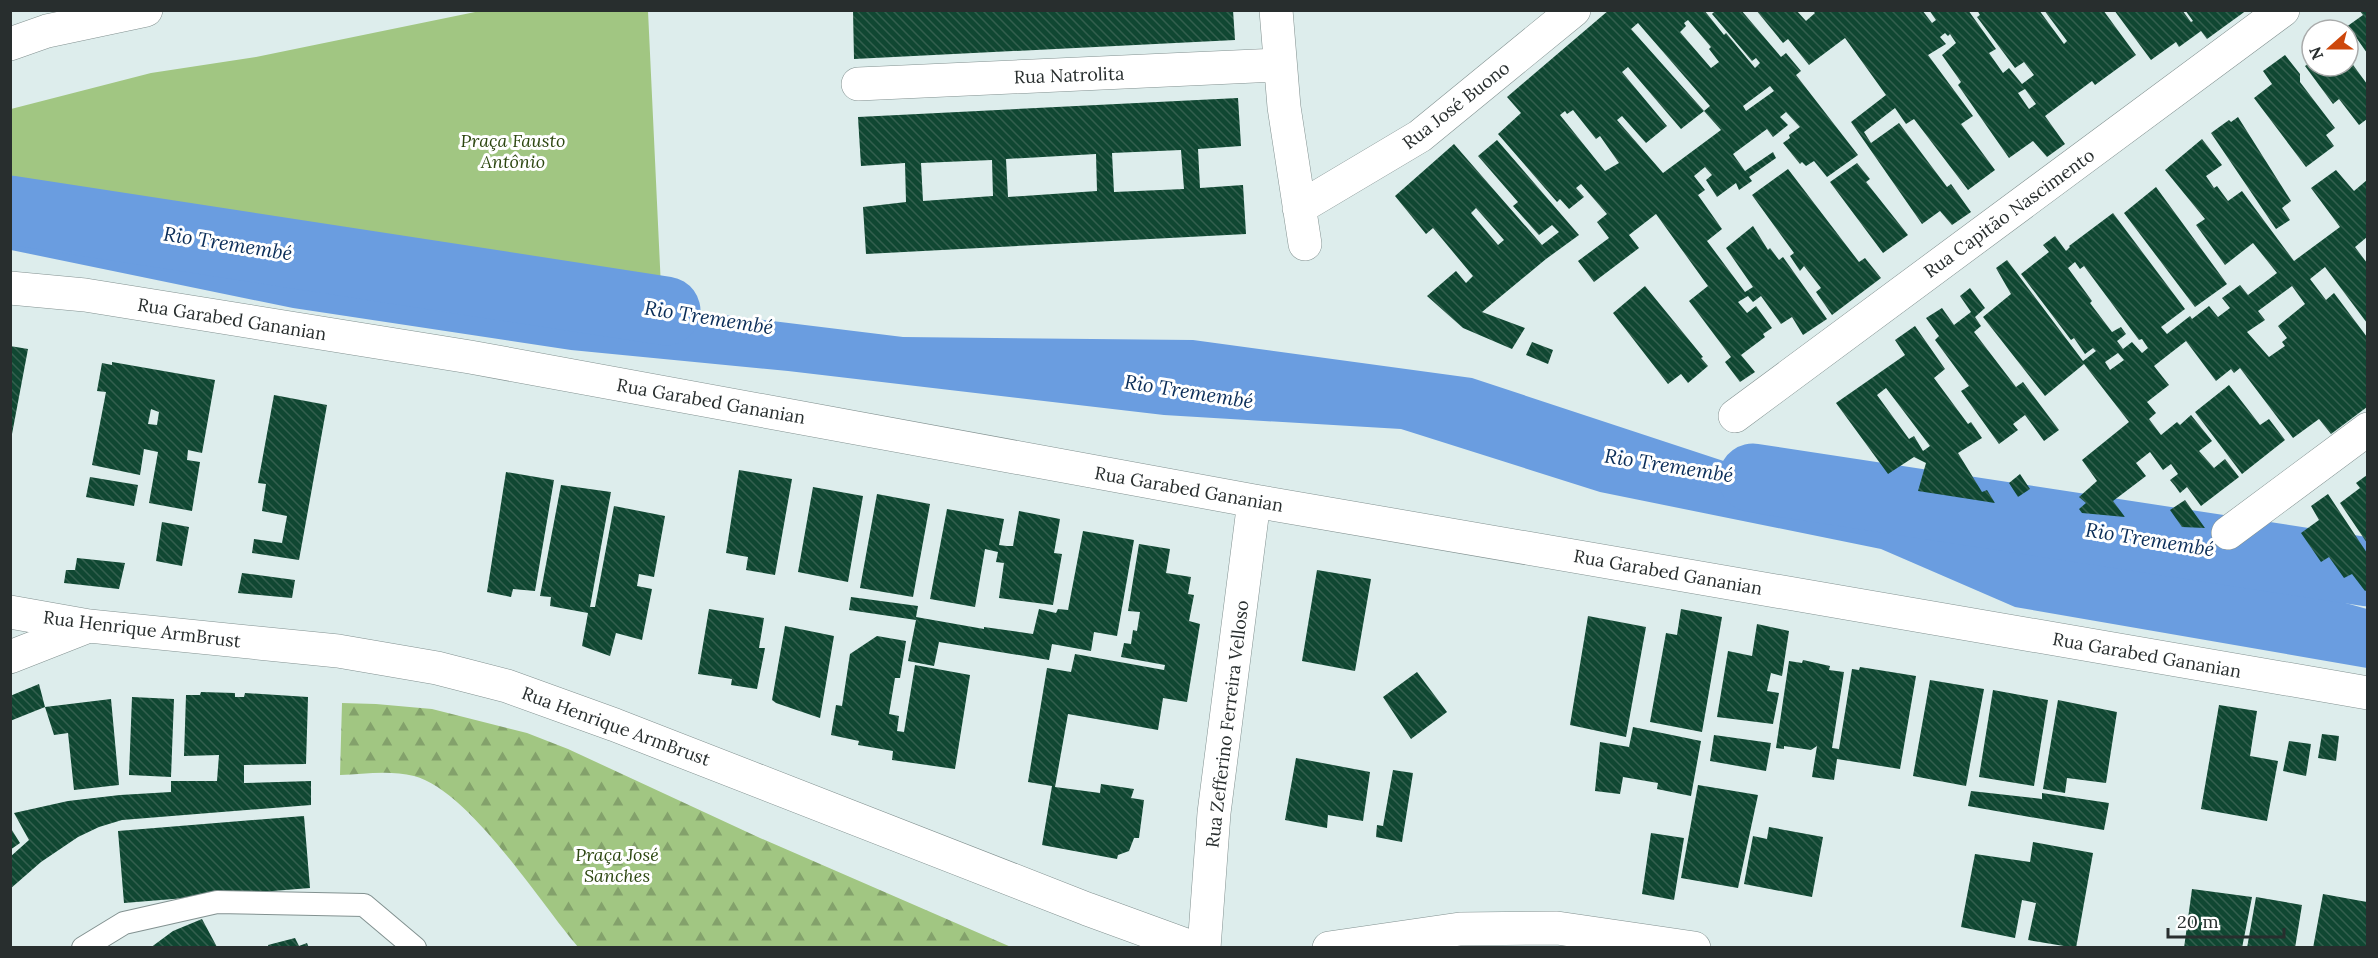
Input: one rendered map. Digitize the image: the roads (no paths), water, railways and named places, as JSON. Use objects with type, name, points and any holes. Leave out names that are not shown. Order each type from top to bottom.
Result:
[{"type":"street","points":[[10,44],[47,32],[146,10]]},
{"type":"street","points":[[1276,10],[1279,65],[1305,244]]},
{"type":"street","name":"Rua José Buono","points":[[1299,208],[1420,136],[1574,10]]},
{"type":"street","name":"Rua Capitão Nascimento","points":[[1735,416],[2283,10]]},
{"type":"street","name":"Rua Natrolita","points":[[858,84],[1279,65]]},
{"type":"street","name":"Rua Garabed Gananian","points":[[10,288],[85,296],[470,357],[1254,501],[2367,693]]},
{"type":"street","points":[[2228,532],[2367,429]]},
{"type":"street","name":"Rua Zefferino Ferreira Velloso","points":[[1204,948],[1215,813],[1254,501]]},
{"type":"street","name":"Rua Henrique ArmBrust","points":[[10,612],[89,626],[338,651],[437,668],[507,686],[626,729],[1087,909],[1194,948]]},
{"type":"street","points":[[10,657],[89,626]]},
{"type":"street","points":[[1329,948],[1460,929],[1557,928],[1694,948]]},
{"type":"lane","points":[[83,948],[124,923],[217,902],[364,905],[415,948]]},
{"type":"water","points":[[11,203],[153,229],[297,263],[461,287],[552,294],[903,337],[1193,340],[1472,378],[1760,473],[2317,595],[2367,609],[2367,668],[2015,607],[1881,549],[1600,492],[1401,429],[1164,415],[788,371],[571,350],[293,308],[11,250]]},
{"type":"waterway","name":"Rio Tremembé","points":[[10,210],[666,311]]},
{"type":"waterway","name":"Rio Tremembé","points":[[1753,478],[2368,572]]},
{"type":"park label","name":"Praça Fausto Antônio","points":[[513,150]]},
{"type":"park label","name":"Praça José Sanches","points":[[617,864]]}]
